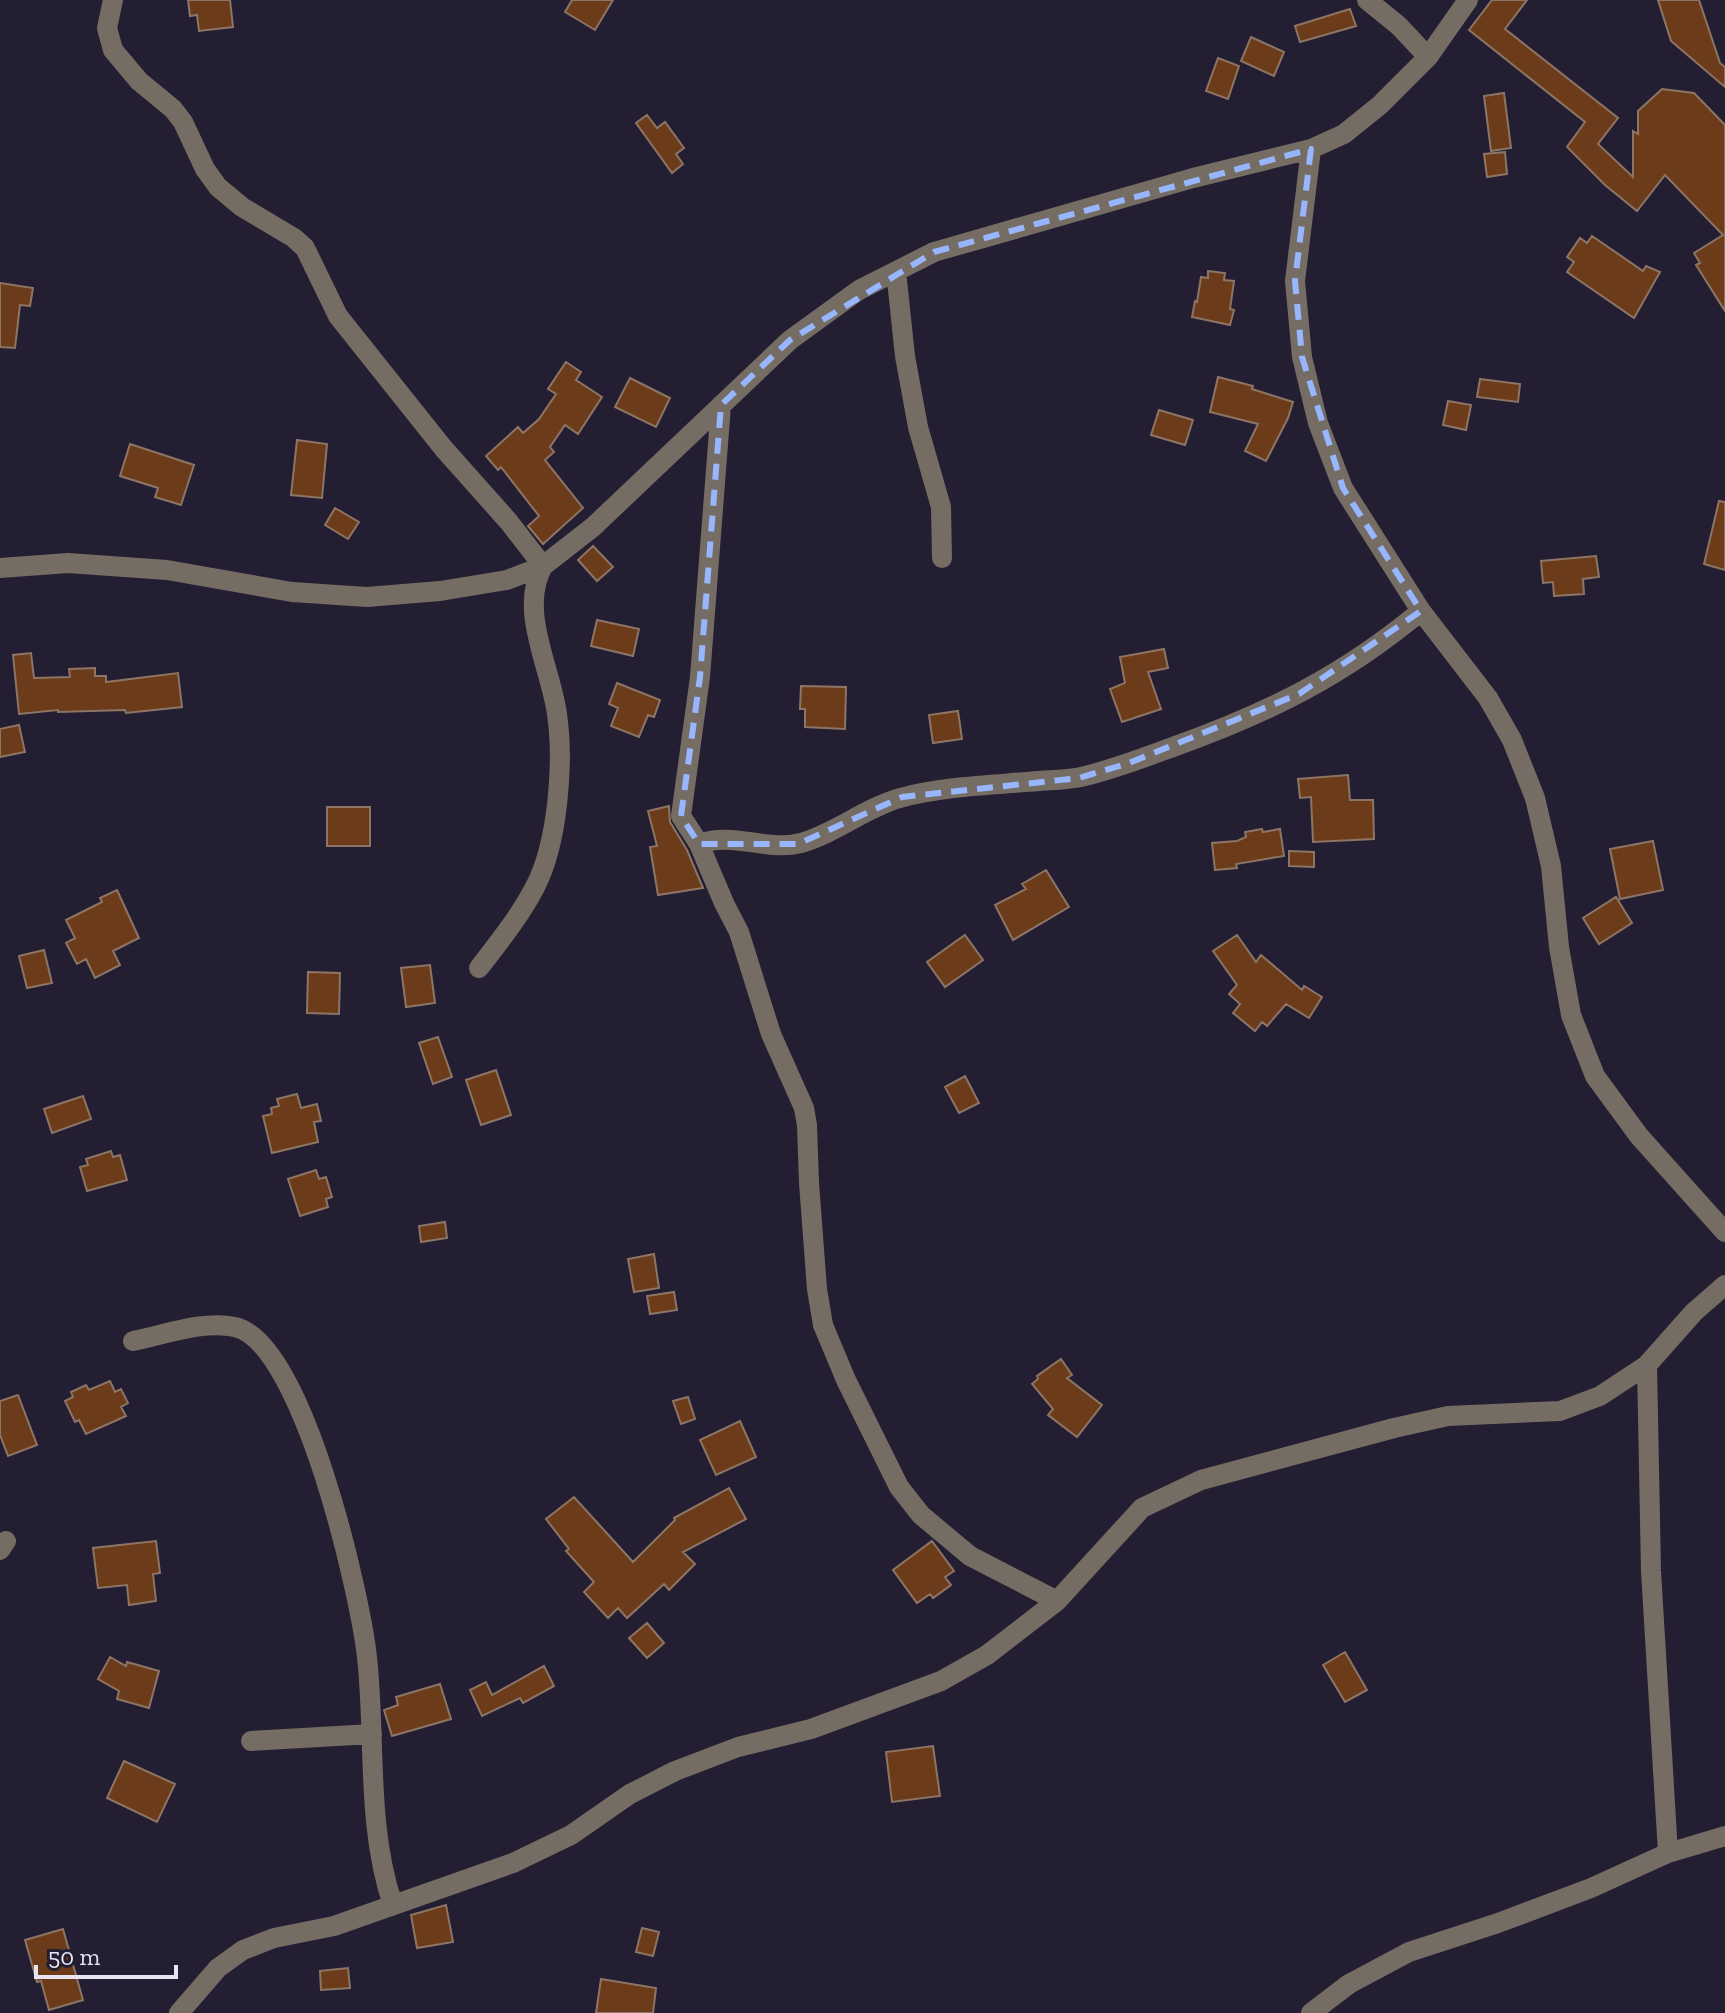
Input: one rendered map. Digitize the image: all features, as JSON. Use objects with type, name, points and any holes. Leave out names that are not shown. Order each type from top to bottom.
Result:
[{"type":"street","points":[[1367,0],[1399,26],[1428,57]]},
{"type":"street","points":[[0,567],[68,563],[153,569],[292,592],[367,597],[440,591],[507,580],[543,566],[593,527],[790,340],[859,290],[934,252],[1193,178],[1311,149],[1344,134],[1380,105],[1428,57],[1468,0]]},
{"type":"street","points":[[110,1],[107,28],[113,50],[139,81],[178,116],[205,169],[218,187],[242,207],[305,248],[338,316],[543,566]]},
{"type":"street","points":[[1311,149],[1295,281],[1302,357],[1318,423],[1343,488],[1421,611],[1488,698],[1512,740],[1529,784],[1551,866],[1559,947],[1571,1015],[1595,1076],[1639,1136],[1725,1232]]},
{"type":"street","points":[[896,271],[905,356],[918,427],[941,507],[942,558]]},
{"type":"street","points":[[721,405],[700,677],[681,816],[699,844],[739,932],[771,1034],[804,1108],[817,1289],[823,1325],[846,1380],[899,1487],[921,1515],[970,1556],[1057,1601]]},
{"type":"street","points":[[479,968],[522,910],[537,884],[557,805],[561,762],[557,714],[541,646],[533,590],[543,566]]},
{"type":"street","points":[[699,844],[722,839],[772,845],[798,844],[822,835],[876,806],[902,797],[949,789],[1079,778],[1129,763],[1232,727],[1299,694],[1364,656],[1421,611]]},
{"type":"street","points":[[179,2013],[218,1968],[243,1950],[274,1938],[334,1926],[513,1863],[571,1835],[630,1794],[675,1771],[738,1747],[811,1729],[941,1681],[987,1655],[1057,1601],[1142,1508],[1201,1480],[1448,1416],[1560,1411],[1600,1396],[1647,1365],[1694,1312],[1725,1285]]},
{"type":"street","points":[[133,1341],[213,1325],[238,1327],[261,1344],[284,1376],[318,1453],[357,1597],[367,1657],[379,1856],[393,1905]]},
{"type":"street","points":[[1647,1365],[1651,1571],[1668,1853]]},
{"type":"street","points":[[251,1741],[372,1734]]},
{"type":"street","points":[[1311,2013],[1349,1984],[1409,1952],[1591,1888],[1668,1853],[1725,1836]]},
{"type":"highlighted area","points":[[1311,149],[1295,281],[1302,357],[1343,488],[1421,611],[1299,694],[1129,763],[1079,778],[902,797],[798,844],[699,844],[681,816],[700,677],[721,405],[790,340],[934,252]]},
{"type":"building","points":[[188,0],[230,0],[233,27],[199,31],[197,15],[190,16]]},
{"type":"building","points":[[572,0],[613,0],[595,30],[565,12]]},
{"type":"building","points":[[1492,0],[1527,0],[1505,29],[1618,118],[1598,144],[1633,177],[1633,131],[1638,134],[1638,111],[1662,89],[1694,93],[1725,125],[1725,311],[1696,265],[1700,263],[1694,253],[1723,235],[1665,175],[1637,211],[1605,185],[1567,147],[1585,122],[1469,30]]},
{"type":"building","points":[[1658,0],[1699,0],[1720,63],[1725,67],[1725,87],[1671,41]]},
{"type":"building","points":[[1350,9],[1356,26],[1300,42],[1295,26]]},
{"type":"building","points":[[1251,37],[1284,52],[1274,76],[1241,61]]},
{"type":"building","points":[[1218,58],[1239,66],[1228,99],[1206,91]]},
{"type":"building","points":[[1504,93],[1511,148],[1491,151],[1484,96]]},
{"type":"building","points":[[647,115],[657,128],[665,122],[684,148],[676,154],[683,164],[672,173],[636,123]]},
{"type":"building","points":[[1505,152],[1507,174],[1487,177],[1484,154]]},
{"type":"building","points":[[1592,236],[1643,271],[1646,266],[1660,272],[1634,318],[1567,272],[1574,262],[1567,257],[1580,238],[1587,243]]},
{"type":"building","points":[[1208,271],[1225,273],[1224,280],[1234,281],[1230,309],[1234,310],[1230,325],[1192,317],[1201,277],[1208,278]]},
{"type":"building","points":[[0,283],[33,288],[30,306],[20,305],[15,348],[0,347]]},
{"type":"building","points":[[566,362],[581,372],[576,380],[602,397],[578,434],[565,425],[550,447],[554,452],[545,460],[583,508],[543,544],[528,526],[539,516],[501,467],[498,470],[486,456],[518,427],[523,433],[539,419],[556,394],[548,389]]},
{"type":"building","points":[[1218,377],[1253,386],[1252,389],[1293,402],[1266,461],[1245,451],[1258,424],[1210,412]]},
{"type":"building","points":[[630,378],[670,398],[656,427],[615,407]]},
{"type":"building","points":[[1480,379],[1520,384],[1518,402],[1477,397]]},
{"type":"building","points":[[1448,401],[1471,405],[1466,430],[1443,425]]},
{"type":"building","points":[[1159,410],[1193,420],[1185,445],[1151,435]]},
{"type":"building","points":[[297,440],[327,444],[322,498],[291,495]]},
{"type":"building","points":[[130,444],[194,465],[181,505],[155,497],[158,488],[120,476]]},
{"type":"building","points":[[1719,501],[1725,502],[1725,570],[1704,564]]},
{"type":"building","points":[[335,508],[359,522],[348,539],[325,525]]},
{"type":"building","points":[[593,546],[613,567],[597,581],[578,560]]},
{"type":"building","points":[[1596,556],[1599,577],[1583,579],[1584,594],[1554,596],[1553,582],[1543,583],[1541,561]]},
{"type":"building","points":[[597,620],[639,629],[633,656],[591,646]]},
{"type":"building","points":[[1164,649],[1168,668],[1148,672],[1161,709],[1122,722],[1110,689],[1125,683],[1120,657]]},
{"type":"building","points":[[31,653],[34,678],[70,677],[69,669],[95,668],[95,676],[106,676],[106,682],[178,673],[182,707],[126,713],[125,710],[58,710],[19,714],[13,655]]},
{"type":"building","points":[[617,683],[660,700],[654,717],[648,715],[639,737],[611,726],[618,708],[609,704]]},
{"type":"building","points":[[801,686],[846,687],[845,729],[805,727],[805,709],[800,709]]},
{"type":"building","points":[[958,711],[962,739],[933,743],[929,715]]},
{"type":"building","points":[[19,725],[25,752],[0,757],[0,729]]},
{"type":"building","points":[[1348,775],[1350,800],[1373,800],[1374,839],[1313,842],[1311,797],[1300,798],[1298,779]]},
{"type":"building","points":[[669,806],[670,822],[687,850],[703,888],[658,895],[650,847],[657,846],[648,811]]},
{"type":"building","points":[[327,807],[370,807],[370,846],[327,846]]},
{"type":"building","points":[[1262,829],[1263,832],[1280,829],[1284,856],[1236,864],[1237,868],[1215,870],[1212,843],[1237,841],[1246,837],[1245,832]]},
{"type":"building","points":[[1653,841],[1663,890],[1620,899],[1610,849]]},
{"type":"building","points":[[1289,851],[1314,852],[1314,867],[1289,866]]},
{"type":"building","points":[[1046,870],[1069,907],[1013,940],[995,905],[1026,889],[1022,884]]},
{"type":"building","points":[[117,890],[139,938],[113,951],[120,965],[95,978],[86,959],[77,964],[66,943],[75,938],[66,920],[102,902],[100,898]]},
{"type":"building","points":[[1616,897],[1632,923],[1599,944],[1583,918]]},
{"type":"building","points":[[965,935],[983,960],[945,987],[927,962]]},
{"type":"building","points":[[1237,935],[1256,962],[1261,955],[1302,990],[1304,986],[1322,997],[1309,1018],[1286,1004],[1267,1026],[1262,1022],[1255,1031],[1233,1013],[1240,1004],[1229,994],[1237,985],[1213,951]]},
{"type":"building","points":[[44,950],[52,983],[27,988],[19,956]]},
{"type":"building","points":[[430,965],[435,1003],[406,1007],[401,968]]},
{"type":"building","points":[[308,972],[340,973],[339,1014],[307,1013]]},
{"type":"building","points":[[438,1037],[452,1077],[433,1084],[419,1043]]},
{"type":"building","points":[[496,1070],[511,1115],[481,1125],[466,1080]]},
{"type":"building","points":[[965,1076],[979,1103],[959,1113],[945,1087]]},
{"type":"building","points":[[297,1094],[301,1108],[317,1104],[321,1121],[314,1122],[318,1142],[272,1153],[263,1116],[272,1114],[271,1108],[279,1106],[277,1099]]},
{"type":"building","points":[[83,1096],[91,1119],[52,1133],[44,1109]]},
{"type":"building","points":[[111,1151],[113,1157],[120,1155],[127,1180],[87,1191],[80,1167],[88,1165],[86,1159]]},
{"type":"building","points":[[316,1170],[319,1179],[326,1177],[332,1197],[326,1199],[328,1207],[300,1216],[288,1179]]},
{"type":"building","points":[[445,1222],[447,1238],[421,1242],[419,1226]]},
{"type":"building","points":[[654,1254],[659,1288],[634,1292],[628,1259]]},
{"type":"building","points":[[674,1292],[677,1310],[650,1314],[647,1296]]},
{"type":"building","points":[[1061,1359],[1072,1375],[1067,1378],[1102,1405],[1077,1437],[1048,1415],[1053,1409],[1032,1384],[1038,1379],[1037,1376]]},
{"type":"building","points":[[110,1381],[115,1392],[121,1389],[128,1403],[121,1407],[126,1416],[86,1434],[79,1420],[75,1422],[65,1401],[73,1397],[71,1392],[86,1385],[89,1390]]},
{"type":"building","points":[[18,1395],[37,1445],[8,1456],[0,1435],[0,1401]]},
{"type":"building","points":[[688,1397],[695,1419],[681,1424],[673,1401]]},
{"type":"building","points":[[740,1421],[756,1457],[716,1475],[700,1440]]},
{"type":"building","points":[[729,1488],[746,1519],[683,1552],[695,1564],[669,1590],[664,1584],[627,1618],[618,1608],[608,1618],[584,1592],[594,1582],[566,1551],[569,1549],[546,1519],[574,1497],[633,1562],[674,1518]]},
{"type":"building","points":[[156,1541],[160,1573],[153,1574],[156,1601],[129,1605],[127,1585],[98,1588],[93,1548]]},
{"type":"building","points":[[932,1541],[954,1571],[945,1577],[951,1585],[933,1598],[930,1594],[917,1603],[893,1570]]},
{"type":"building","points":[[647,1623],[664,1643],[647,1658],[629,1638]]},
{"type":"building","points":[[1345,1652],[1367,1690],[1345,1702],[1323,1665]]},
{"type":"building","points":[[110,1657],[126,1666],[127,1662],[159,1671],[149,1708],[117,1699],[119,1691],[98,1679]]},
{"type":"building","points":[[544,1666],[554,1686],[523,1703],[520,1698],[482,1716],[470,1690],[486,1682],[492,1695]]},
{"type":"building","points":[[440,1684],[451,1719],[392,1736],[384,1710],[398,1705],[396,1697]]},
{"type":"building","points":[[933,1746],[940,1796],[892,1802],[886,1752]]},
{"type":"building","points":[[124,1761],[175,1784],[157,1822],[107,1798]]},
{"type":"building","points":[[446,1905],[453,1942],[417,1948],[411,1915]]},
{"type":"building","points":[[642,1928],[659,1932],[653,1956],[636,1952]]},
{"type":"building","points":[[63,1929],[83,2000],[49,2010],[25,1940]]},
{"type":"building","points":[[348,1968],[350,1988],[321,1990],[320,1971]]},
{"type":"building","points":[[601,1979],[656,1988],[653,2013],[596,2013]]}]
